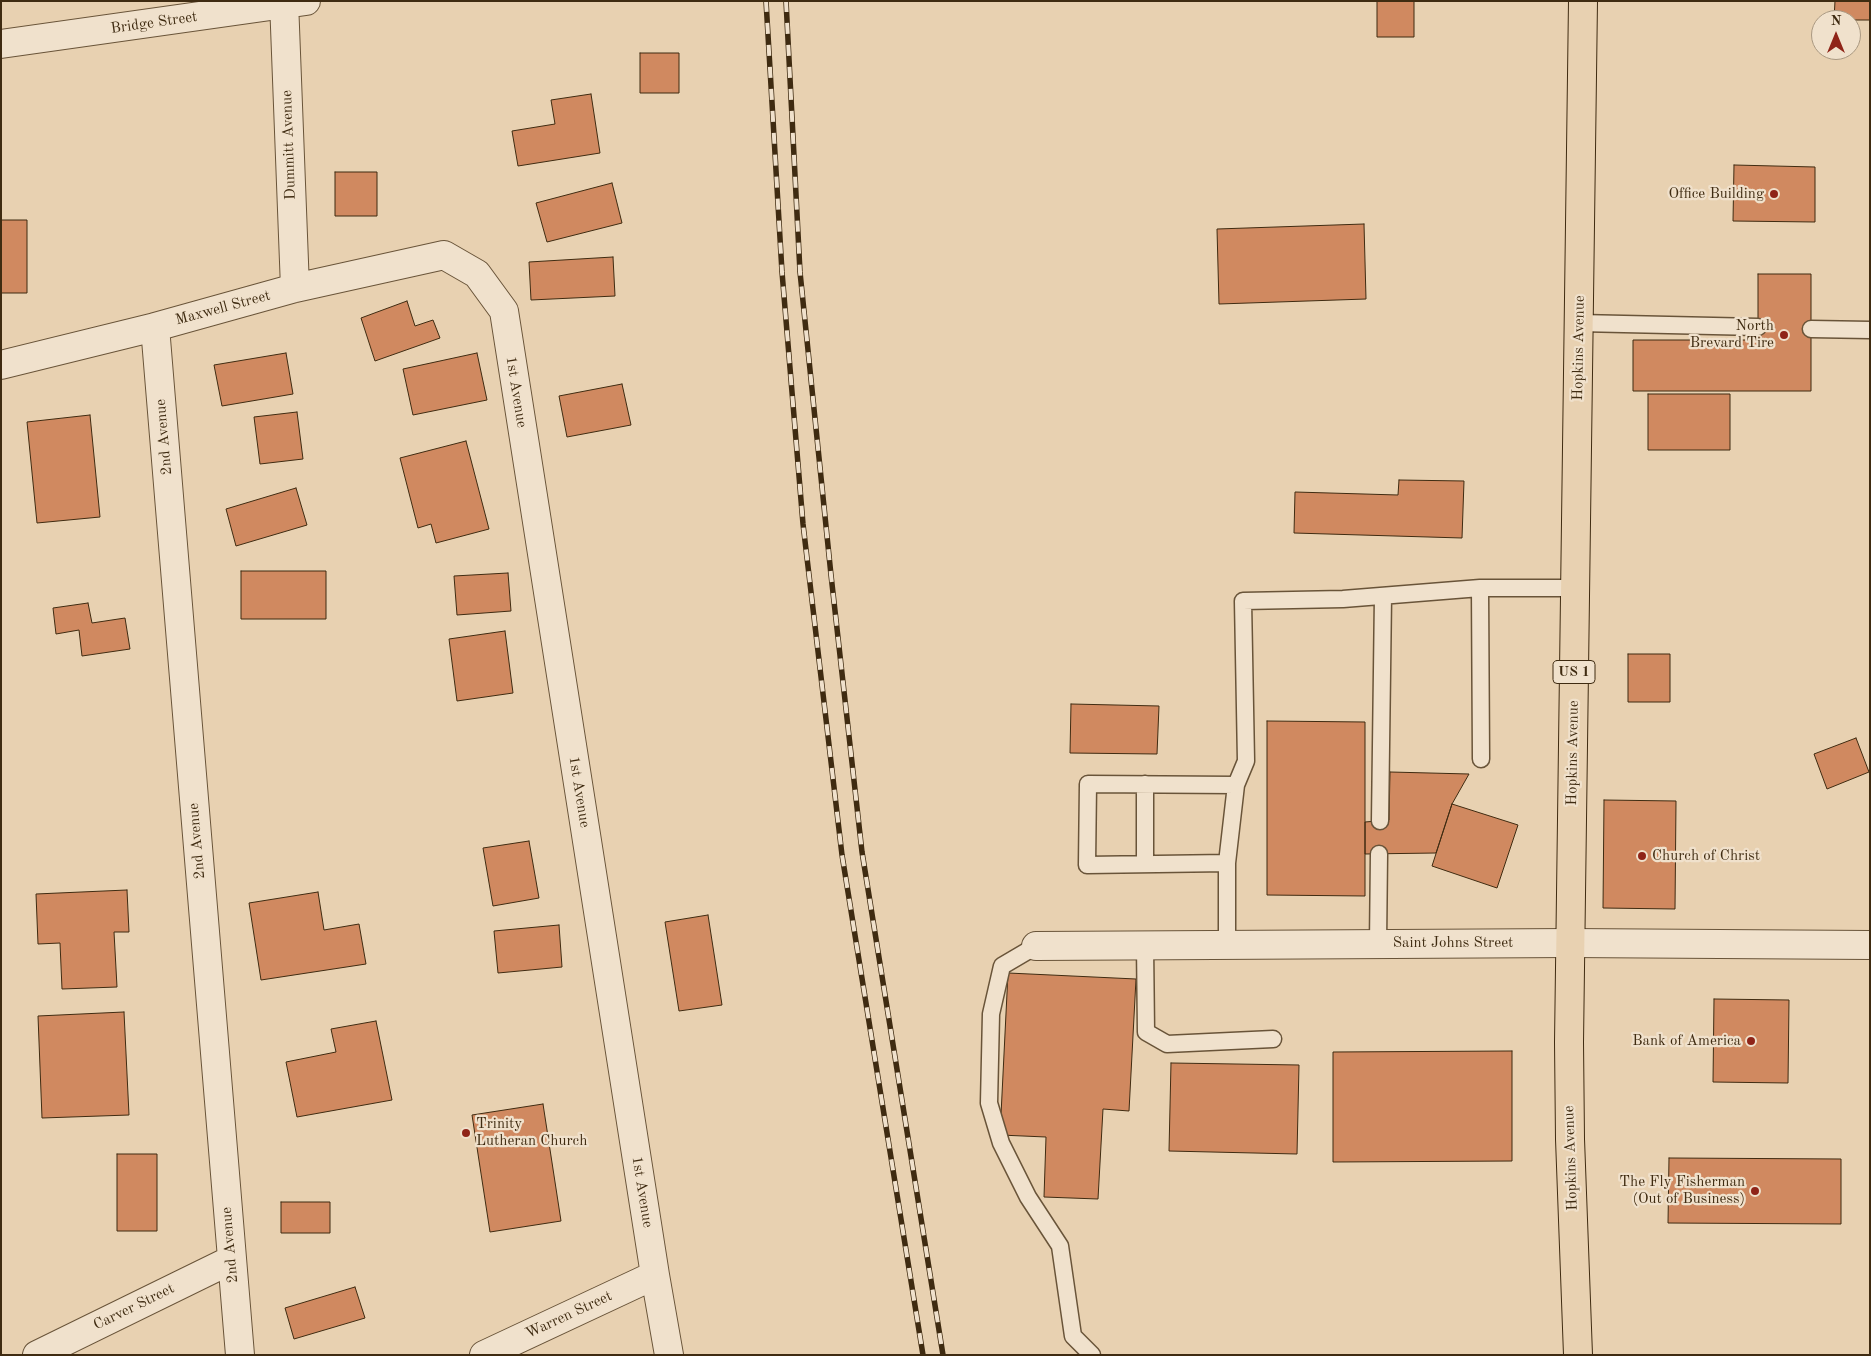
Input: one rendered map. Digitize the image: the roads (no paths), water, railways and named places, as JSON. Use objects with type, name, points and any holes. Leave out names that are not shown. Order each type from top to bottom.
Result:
[{"type":"main road","name":"Hopkins Avenue","points":[[1578,1355],[1569,1130],[1584,1]]},
{"type":"street","name":"Bridge Street","points":[[1,44],[291,2]]},
{"type":"street","name":"Dummitt Avenue","points":[[291,2],[295,288]]},
{"type":"street","name":"Maxwell Street","points":[[1,364],[154,327],[295,288],[444,255]]},
{"type":"street","name":"1st Avenue","points":[[444,255],[477,274],[504,311],[669,1355]]},
{"type":"street","name":"2nd Avenue","points":[[154,327],[240,1355]]},
{"type":"street","name":"Saint Johns Street","points":[[1036,946],[1570,943],[1870,945]]},
{"type":"street","name":"Carver Street","points":[[37,1355],[231,1260]]},
{"type":"street","name":"Warren Street","points":[[484,1355],[655,1275]]},
{"type":"lane","points":[[1579,323],[1758,327]]},
{"type":"lane","points":[[1811,329],[1870,330]]},
{"type":"lane","points":[[1227,945],[1227,863],[1236,785],[1246,761],[1243,600],[1343,600],[1480,588],[1575,588]]},
{"type":"lane","points":[[1480,588],[1481,759]]},
{"type":"lane","points":[[1380,821],[1383,596]]},
{"type":"lane","points":[[1227,863],[1087,865],[1088,784],[1236,785]]},
{"type":"lane","points":[[1145,784],[1146,864]]},
{"type":"lane","points":[[1378,944],[1379,854]]},
{"type":"lane","points":[[1146,945],[1146,1032],[1167,1044],[1273,1039]]},
{"type":"lane","points":[[1036,946],[1002,966],[991,1014],[989,1103],[1005,1150],[1028,1197],[1060,1246],[1073,1336],[1092,1355]]},
{"type":"railway","points":[[766,1],[782,272],[803,524],[842,855],[923,1355]]},
{"type":"railway","points":[[786,1],[800,272],[862,852],[943,1355]]},
{"type":"place","name":"Office Building","points":[[1774,194]]},
{"type":"place","name":"North Brevard Tire","points":[[1784,335]]},
{"type":"place","name":"Church of Christ","points":[[1642,856]]},
{"type":"place","name":"Bank of America","points":[[1751,1041]]},
{"type":"place","name":"Trinity Lutheran Church","points":[[466,1133]]},
{"type":"place","name":"The Fly Fisherman (Out of Business)","points":[[1755,1191]]}]
